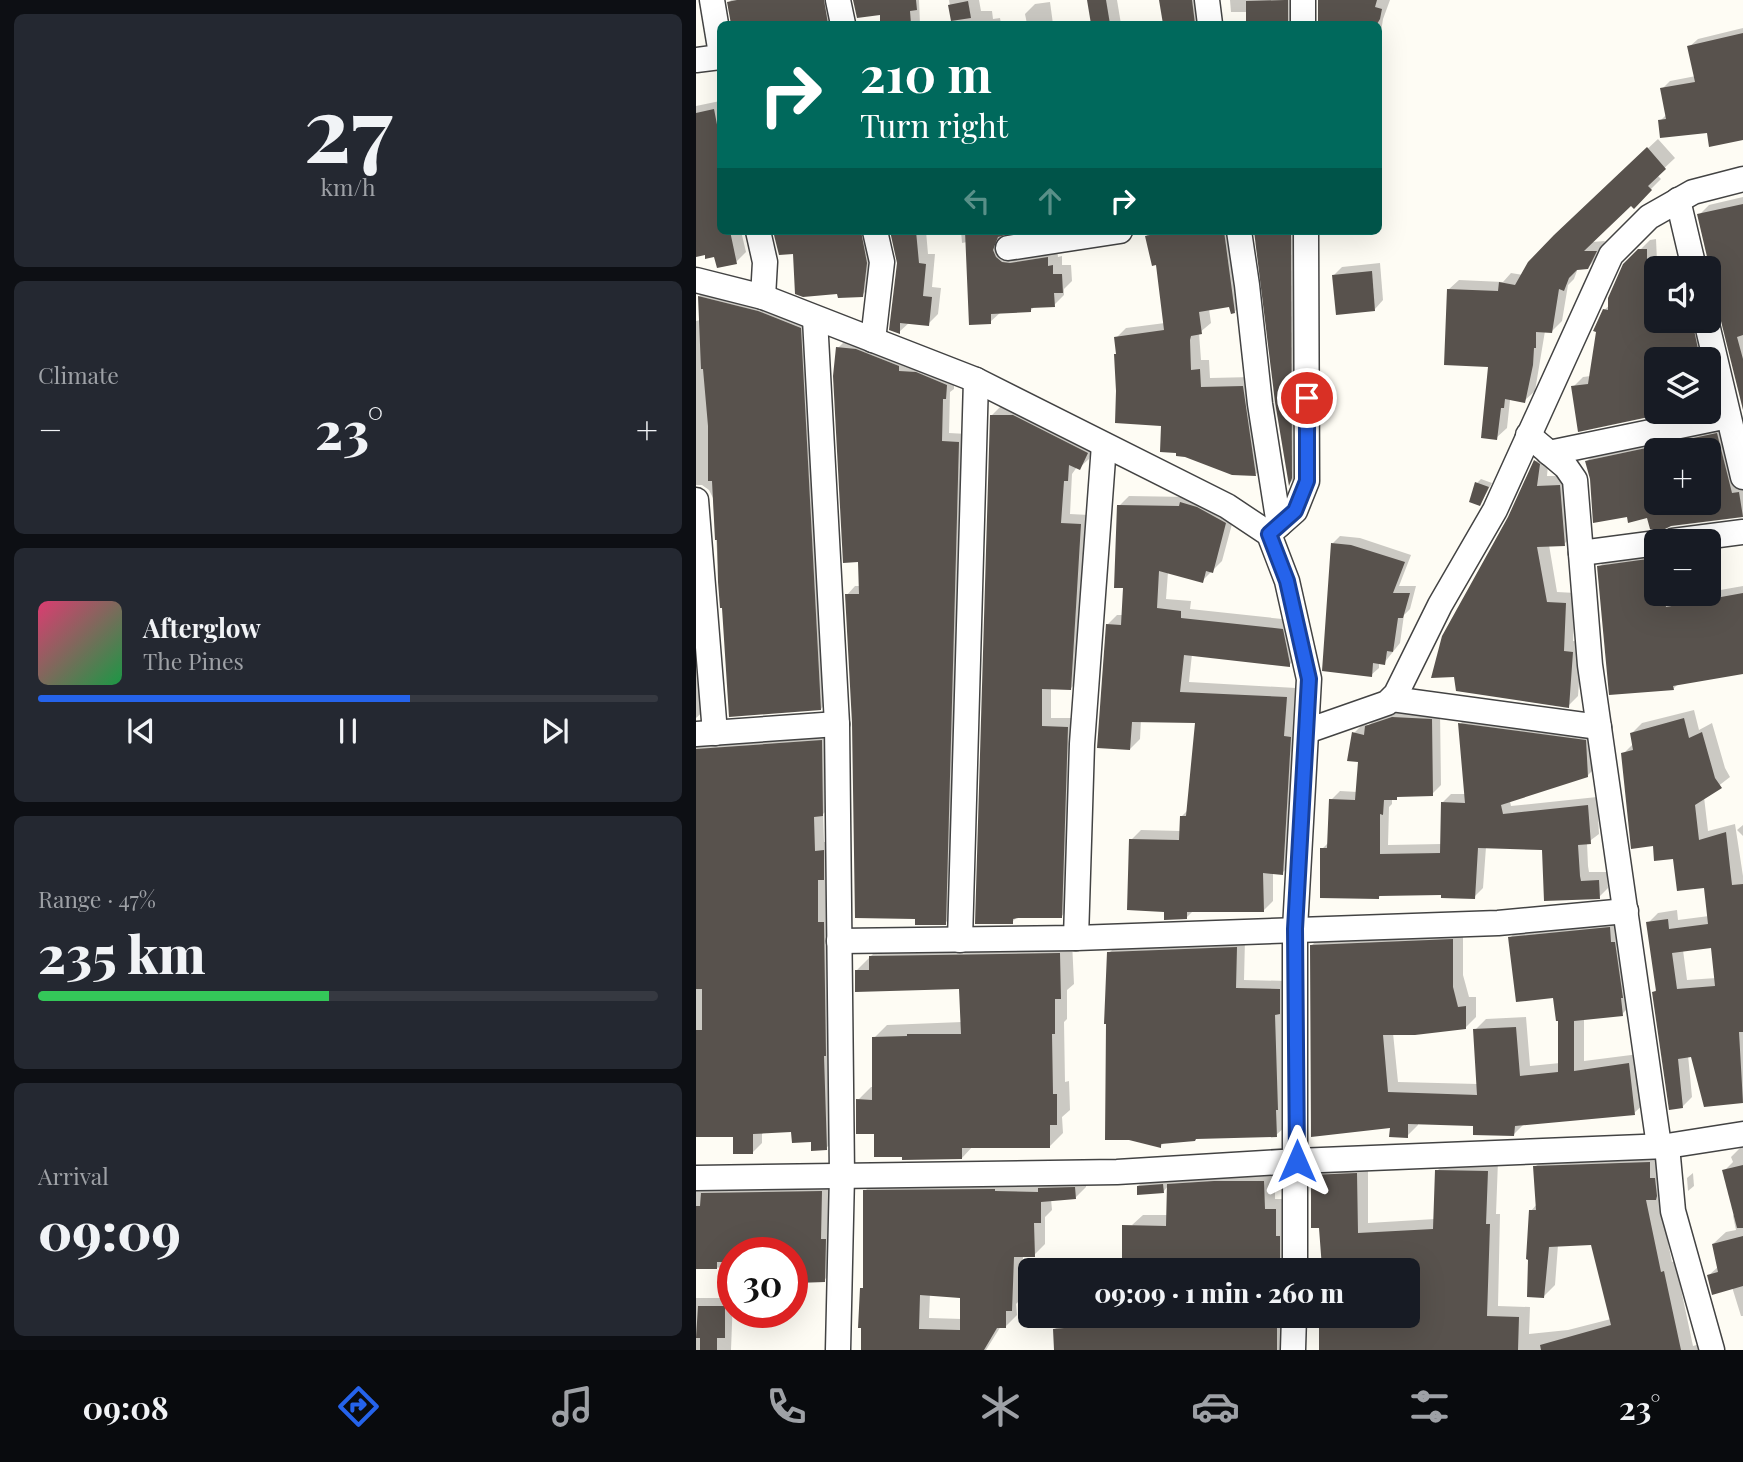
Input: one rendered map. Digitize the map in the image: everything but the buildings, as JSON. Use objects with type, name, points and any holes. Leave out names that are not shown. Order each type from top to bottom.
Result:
[{"type":"street","points":[[712,0],[717,30]]},
{"type":"street","points":[[838,0],[842,21]]},
{"type":"street","points":[[1207,0],[1210,21]]},
{"type":"street","points":[[1303,0],[1303,21]]},
{"type":"street","points":[[696,60],[717,57]]},
{"type":"street","points":[[1307,731],[1392,699],[1440,605],[1495,510],[1611,255],[1649,217],[1678,200],[1693,192],[1742,179]]},
{"type":"street","points":[[1678,200],[1691,256]]},
{"type":"street","points":[[759,235],[765,262],[763,297]]},
{"type":"street","points":[[873,340],[882,262],[876,235]]},
{"type":"street","points":[[1008,248],[1094,235]]},
{"type":"street","points":[[1240,235],[1274,506],[1274,529],[1309,679],[1295,929],[1295,1258]]},
{"type":"street","points":[[1274,529],[1295,511],[1307,481],[1306,235]]},
{"type":"street","points":[[696,280],[763,297],[976,380],[1274,529]]},
{"type":"street","points":[[815,319],[837,724],[842,1175],[838,1350]]},
{"type":"street","points":[[1709,333],[1742,477]]},
{"type":"street","points":[[960,940],[976,380]]},
{"type":"street","points":[[1549,453],[1728,416]]},
{"type":"street","points":[[1528,435],[1566,467],[1576,480],[1590,666],[1626,911],[1673,1211],[1712,1350]]},
{"type":"street","points":[[1076,938],[1082,744],[1104,446]]},
{"type":"street","points":[[696,500],[705,734],[837,724]]},
{"type":"street","points":[[1721,535],[1742,532]]},
{"type":"street","points":[[1581,553],[1644,545]]},
{"type":"street","points":[[1392,699],[1599,727]]},
{"type":"street","points":[[839,941],[1076,938],[1498,923],[1626,911]]},
{"type":"street","points":[[696,1178],[1117,1172],[1297,1161],[1663,1146],[1742,1134]]},
{"type":"street","points":[[1293,1350],[1294,1328]]},
{"type":"route","points":[[1297,1161],[1295,929],[1309,679],[1287,581],[1269,534],[1295,511],[1307,481],[1307,398]]}]
